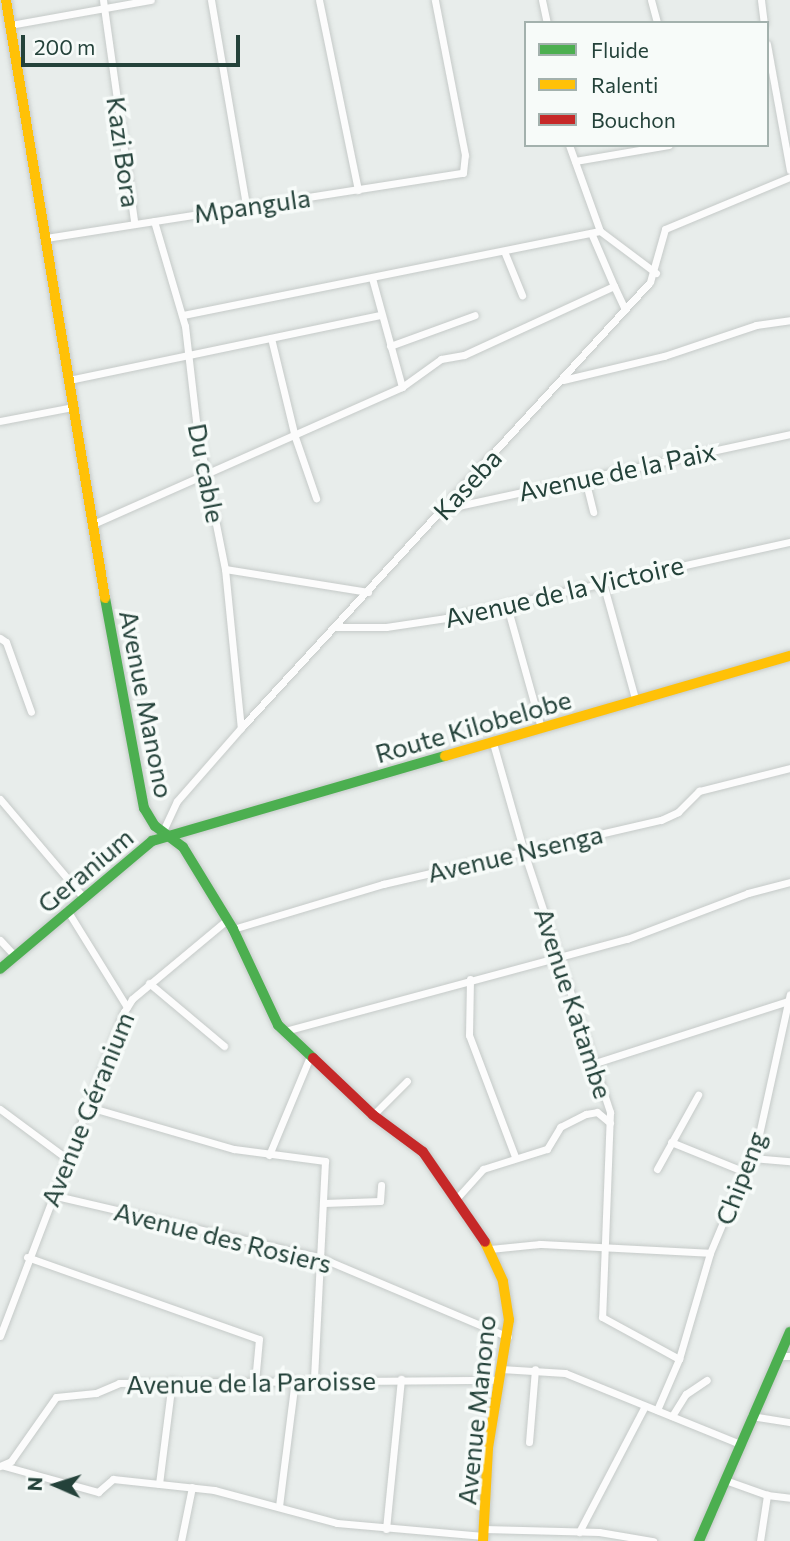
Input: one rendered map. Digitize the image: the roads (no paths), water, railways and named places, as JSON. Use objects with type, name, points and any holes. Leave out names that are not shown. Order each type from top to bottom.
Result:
[{"type":"street","name":"Avenue Manono","points":[[6,0],[93,524],[139,789],[147,816],[183,847],[228,919],[265,1005],[285,1031],[373,1115],[423,1152],[490,1249],[508,1298],[508,1337],[488,1448],[483,1535]]},
{"type":"street","points":[[10,25],[103,3],[151,0]]},
{"type":"street","points":[[211,0],[246,204]]},
{"type":"street","points":[[319,0],[358,190]]},
{"type":"street","name":"Mpangula","points":[[46,238],[134,221],[154,221],[246,204],[458,175],[465,171],[465,155],[435,0]]},
{"type":"street","points":[[542,0],[547,21]]},
{"type":"street","points":[[651,0],[656,21]]},
{"type":"street","points":[[761,0],[764,21]]},
{"type":"street","name":"Kazi Bora","points":[[103,3],[134,221]]},
{"type":"street","points":[[769,55],[790,170]]},
{"type":"street","points":[[570,147],[600,231],[656,273],[660,240],[669,225],[790,177]]},
{"type":"street","points":[[575,161],[657,147]]},
{"type":"street","name":"Du cable","points":[[154,221],[183,315],[186,356],[225,569],[241,728]]},
{"type":"street","points":[[183,315],[592,235],[600,231]]},
{"type":"street","points":[[592,235],[625,310]]},
{"type":"street","points":[[504,251],[522,295]]},
{"type":"street","name":"Kaseba","points":[[165,834],[177,801],[562,380],[656,273]]},
{"type":"street","points":[[372,278],[402,387]]},
{"type":"street","points":[[93,524],[295,437],[402,387],[442,359],[464,355],[614,286]]},
{"type":"street","points":[[69,380],[381,315]]},
{"type":"street","points":[[390,346],[475,315]]},
{"type":"street","points":[[562,380],[664,356],[756,325],[790,320]]},
{"type":"street","points":[[271,338],[295,437],[316,498]]},
{"type":"street","points":[[0,421],[73,407]]},
{"type":"street","name":"Avenue de la Paix","points":[[444,509],[790,434]]},
{"type":"street","points":[[584,479],[593,512]]},
{"type":"street","name":"Avenue de la Victoire","points":[[336,627],[408,624],[507,606],[790,542]]},
{"type":"street","points":[[225,569],[368,592]]},
{"type":"street","points":[[603,583],[636,702]]},
{"type":"street","points":[[507,606],[541,728]]},
{"type":"street","points":[[0,638],[31,712]]},
{"type":"street","name":"Route Kilobelobe","points":[[165,834],[493,743],[790,656]]},
{"type":"street","name":"Avenue Katambe","points":[[493,743],[524,852],[595,1063],[610,1123],[601,1311],[608,1323],[679,1359]]},
{"type":"street","name":"Avenue Nsenga","points":[[233,929],[383,884],[662,820],[682,809],[699,791],[790,768]]},
{"type":"street","points":[[0,799],[83,897]]},
{"type":"street","name":"Geranium","points":[[0,969],[138,850],[165,834]]},
{"type":"street","points":[[285,1031],[470,979],[627,939],[748,893],[790,882]]},
{"type":"street","points":[[67,911],[127,1007]]},
{"type":"street","name":"Avenue Géranium","points":[[1,1332],[27,1257],[127,1007],[149,983],[228,919]]},
{"type":"street","points":[[0,940],[15,956]]},
{"type":"street","points":[[470,979],[470,1035],[515,1157]]},
{"type":"street","points":[[149,983],[224,1046]]},
{"type":"street","points":[[595,1063],[789,997]]},
{"type":"street","name":"Chipeng","points":[[657,1410],[679,1359],[710,1253],[752,1158],[789,997]]},
{"type":"street","points":[[270,1155],[311,1054]]},
{"type":"street","points":[[373,1115],[407,1081]]},
{"type":"street","points":[[657,1169],[698,1095]]},
{"type":"street","points":[[89,1107],[270,1155],[325,1161],[314,1380]]},
{"type":"street","points":[[0,1109],[66,1158]]},
{"type":"street","points":[[457,1198],[483,1169],[547,1149],[560,1127],[590,1112],[610,1123]]},
{"type":"street","points":[[671,1142],[745,1172]]},
{"type":"street","points":[[752,1158],[790,1161]]},
{"type":"street","points":[[324,1203],[380,1201],[381,1185]]},
{"type":"street","name":"Avenue des Rosiers","points":[[52,1195],[319,1257],[508,1337]]},
{"type":"street","points":[[490,1249],[526,1244],[710,1253]]},
{"type":"street","points":[[27,1257],[259,1339],[255,1382]]},
{"type":"street","points":[[699,1541],[751,1416],[790,1332]]},
{"type":"street","points":[[778,1356],[790,1356]]},
{"type":"street","points":[[529,1442],[536,1369]]},
{"type":"street","name":"Avenue de la Paroisse","points":[[0,1465],[11,1461],[59,1395],[92,1394],[119,1383],[401,1379],[500,1374],[536,1369],[565,1373],[740,1444]]},
{"type":"street","points":[[386,1529],[401,1379]]},
{"type":"street","points":[[279,1506],[295,1380]]},
{"type":"street","points":[[672,1416],[686,1394],[707,1380]]},
{"type":"street","points":[[159,1484],[172,1381]]},
{"type":"street","points":[[579,1532],[645,1406]]},
{"type":"street","points":[[751,1416],[790,1422]]},
{"type":"street","points":[[0,1465],[100,1493],[111,1479],[192,1488],[279,1506],[337,1523],[386,1529],[483,1535],[579,1532],[653,1541]]},
{"type":"street","points":[[725,1480],[767,1495],[790,1497]]},
{"type":"street","points":[[181,1541],[192,1488]]},
{"type":"street","points":[[760,1541],[767,1495]]}]
